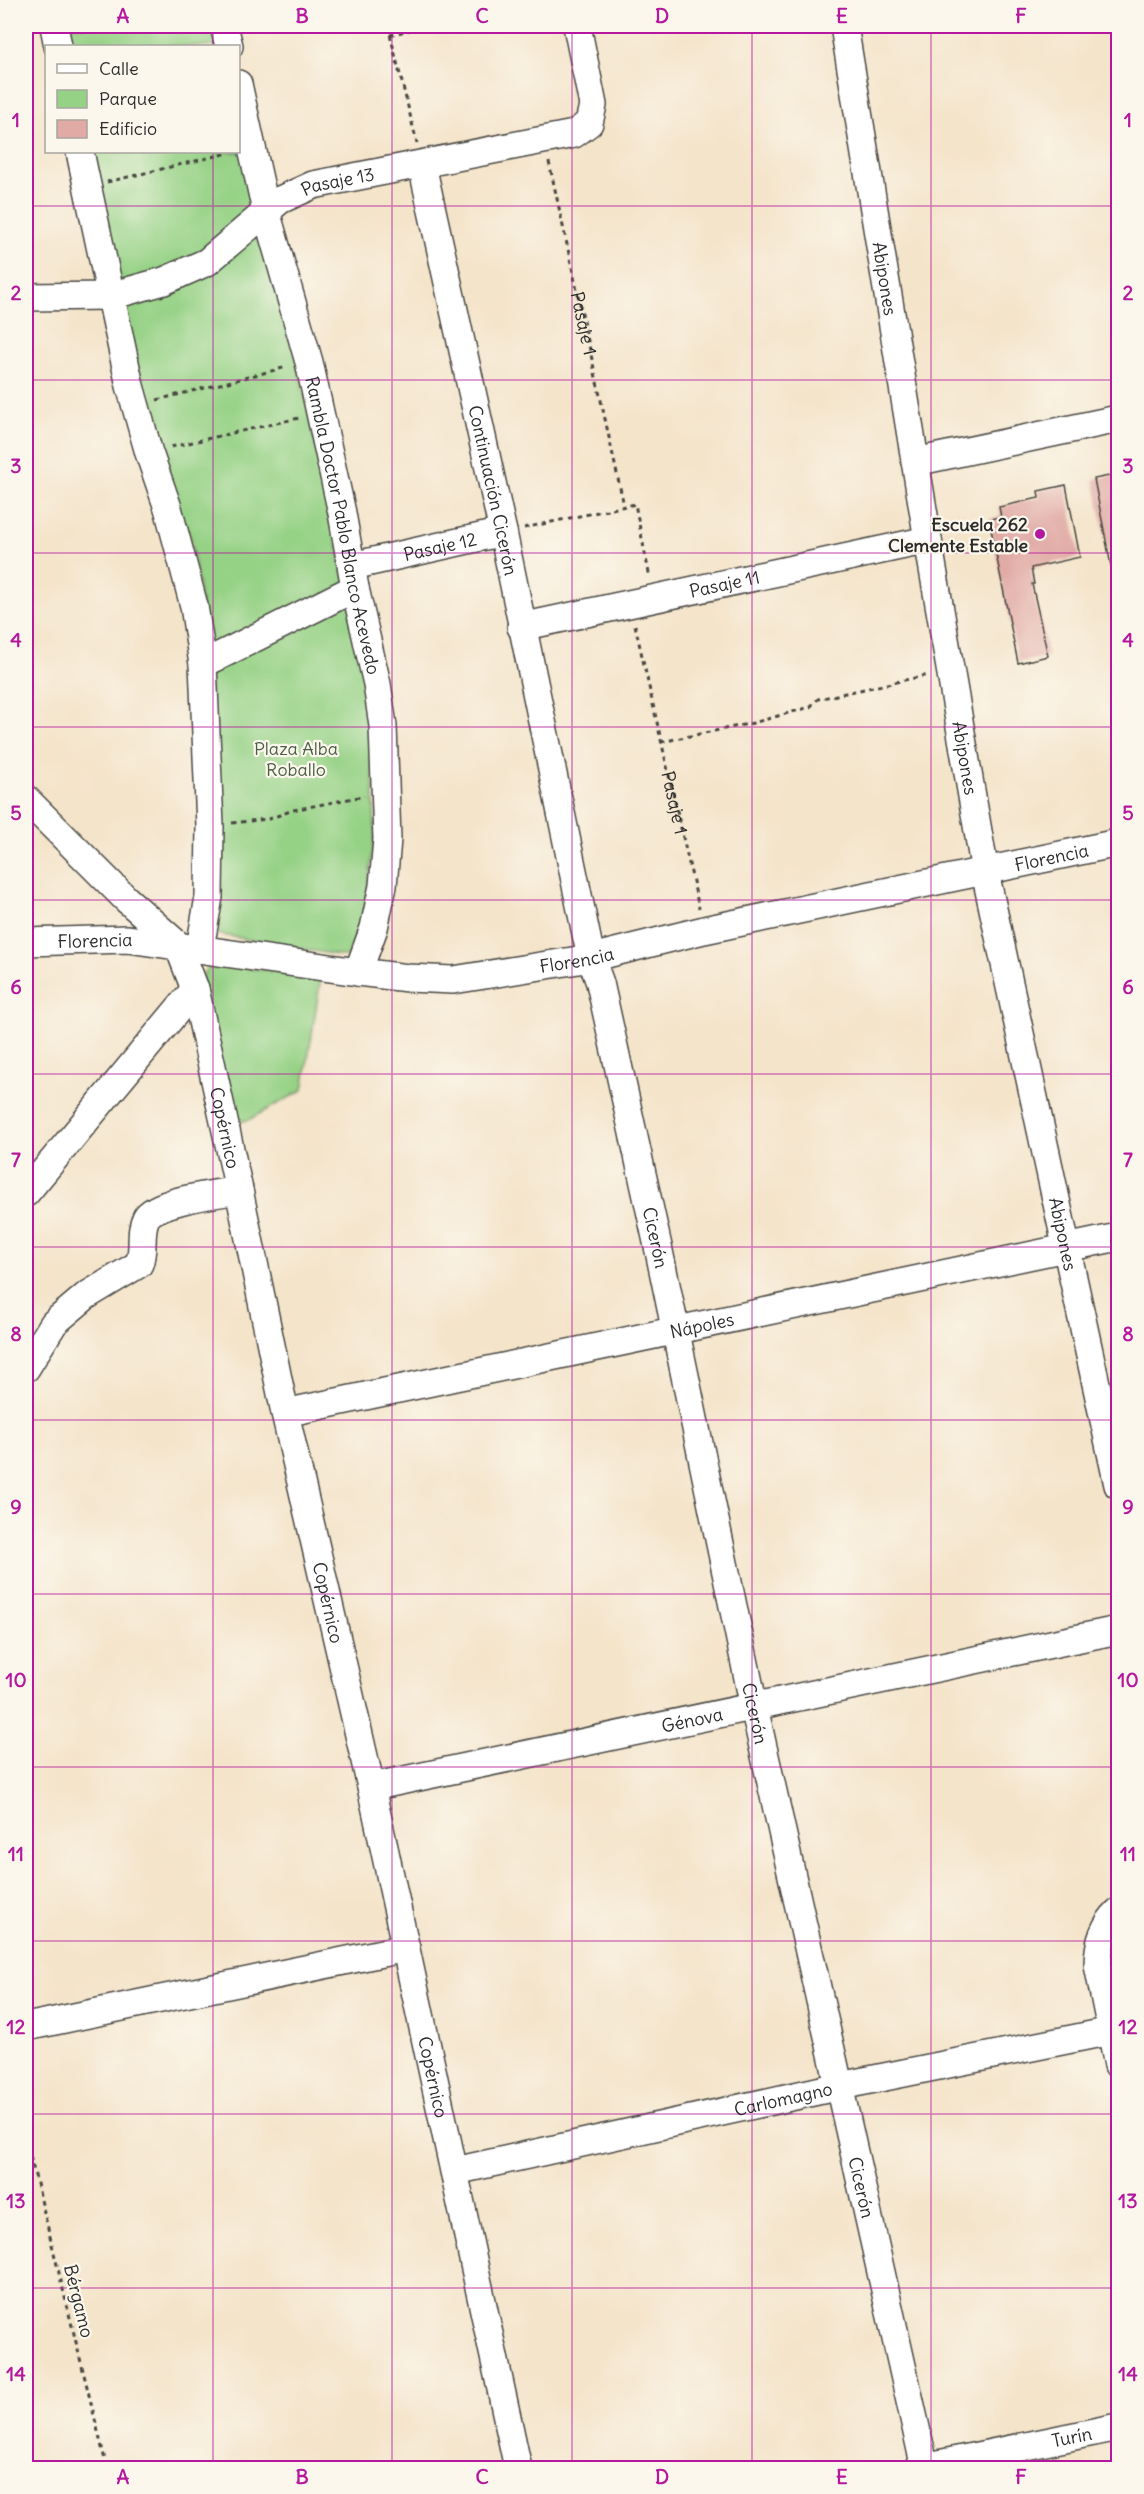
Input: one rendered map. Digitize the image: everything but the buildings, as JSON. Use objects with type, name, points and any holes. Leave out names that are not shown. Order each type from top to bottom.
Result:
[{"type":"street","points":[[54,26],[58,45]]},
{"type":"street","points":[[224,26],[230,45]]},
{"type":"street","name":"Pasaje 13","points":[[26,297],[110,296],[164,281],[207,262],[279,200],[314,185],[574,134],[589,123],[593,105],[577,26]]},
{"type":"street","name":"Abipones","points":[[844,26],[985,872],[1119,1485]]},
{"type":"street","name":"Rambla Doctor Pablo Blanco Acevedo","points":[[240,93],[266,211],[309,362],[321,413],[376,684],[382,726],[387,792],[387,839],[379,909],[368,948],[358,972]]},
{"type":"street","points":[[80,153],[135,406],[168,508],[194,606],[203,664],[210,826],[209,897],[189,946]]},
{"type":"street","name":"Continuación Cicerón","points":[[422,165],[503,532],[591,958]]},
{"type":"street","points":[[915,462],[1119,419]]},
{"type":"street","name":"Pasaje 12","points":[[203,664],[354,577],[503,532]]},
{"type":"street","name":"Pasaje 11","points":[[521,627],[928,540]]},
{"type":"street","name":"Copérnico","points":[[26,799],[126,899],[189,946],[195,989],[285,1413],[371,1787],[518,2469]]},
{"type":"street","name":"Florencia","points":[[26,942],[128,939],[358,972],[453,980],[591,958],[704,930],[1119,843]]},
{"type":"street","name":"Cicerón","points":[[591,958],[600,983],[754,1707],[840,2086],[922,2468]]},
{"type":"street","points":[[26,1193],[195,989]]},
{"type":"street","points":[[26,1368],[54,1323],[86,1296],[139,1264],[143,1250],[145,1220],[149,1213],[173,1203],[239,1190]]},
{"type":"street","name":"Nápoles","points":[[285,1413],[1119,1237]]},
{"type":"street","name":"Génova","points":[[371,1787],[1119,1630]]},
{"type":"street","points":[[1112,1920],[1098,1953],[1098,1965],[1119,2065]]},
{"type":"street","points":[[26,2027],[406,1948]]},
{"type":"street","name":"Carlomagno","points":[[455,2170],[840,2086],[1111,2031]]},
{"type":"street","name":"Turín","points":[[922,2468],[1119,2427]]},
{"type":"path","points":[[388,26],[422,165]]},
{"type":"path","points":[[390,35],[425,26]]},
{"type":"path","name":"Pasaje 1","points":[[544,140],[624,506]]},
{"type":"path","points":[[88,186],[231,153]]},
{"type":"path","points":[[135,406],[309,362]]},
{"type":"path","points":[[149,453],[321,413]]},
{"type":"path","name":"Pasaje 1","points":[[635,504],[642,600],[661,742],[704,930]]},
{"type":"path","name":"Pasaje 12","points":[[503,532],[635,504]]},
{"type":"path","points":[[661,742],[753,723],[810,707],[818,699],[950,670]]},
{"type":"path","points":[[210,826],[268,819],[293,810],[387,792]]},
{"type":"path","name":"Bérgamo","points":[[26,2139],[107,2469]]},
{"type":"green space","points":[[66,26],[215,26],[221,45],[71,45]]},
{"type":"green space","name":"Plaza Alba Roballo","points":[[240,118],[252,167],[251,213],[256,240],[267,252],[290,329],[371,698],[375,834],[361,938],[348,957],[217,934],[218,848],[206,632],[191,539],[171,494],[120,302],[91,153],[240,153]]},
{"type":"green space","points":[[214,964],[321,977],[303,1090],[248,1120],[235,1122],[200,987],[204,972]]},
{"type":"green space","points":[[1118,1926],[1118,2026],[1110,1989],[1112,1932]]},
{"type":"place","name":"Escuela 262 Clemente Estable","points":[[1040,534]]}]
